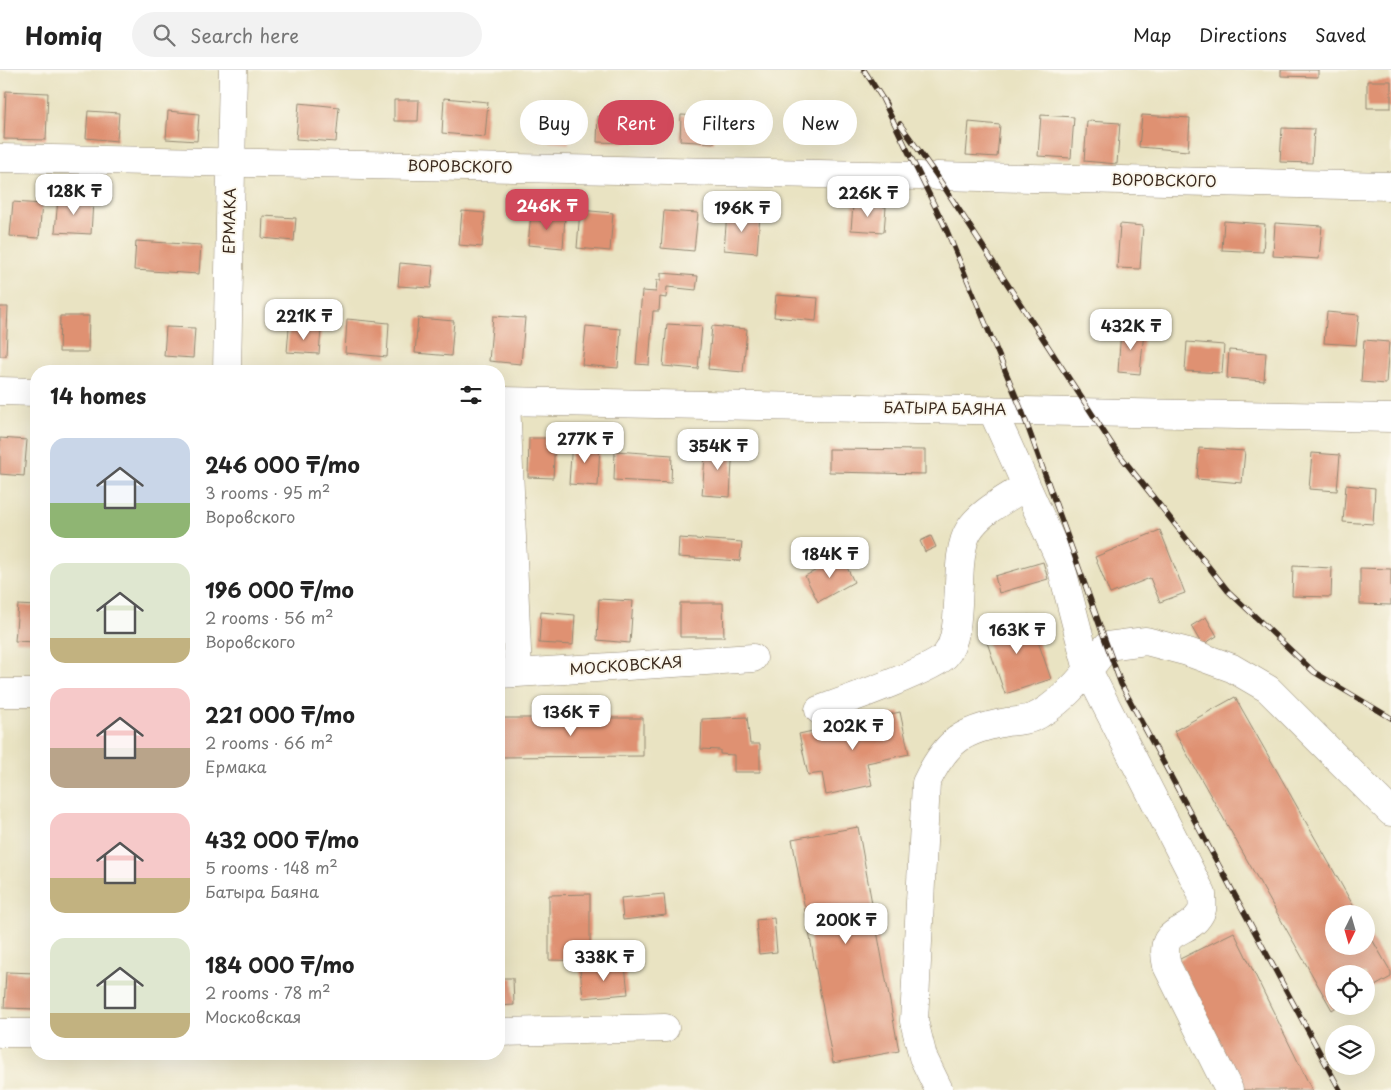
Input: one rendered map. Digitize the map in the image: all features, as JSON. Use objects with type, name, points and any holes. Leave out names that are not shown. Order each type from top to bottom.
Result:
[{"type":"street","name":"ЕРМАКА","points":[[227,365],[233,70]]},
{"type":"street","name":"ВОРОВСКОГО","points":[[0,158],[1391,186]]},
{"type":"street","points":[[0,391],[30,392]]},
{"type":"street","name":"БАТЫРА БАЯНА","points":[[505,401],[1391,418]]},
{"type":"street","points":[[992,410],[1059,558],[1088,670],[1202,894],[1203,908],[1200,915],[1174,933],[1167,943],[1165,954],[1167,966],[1229,1090]]},
{"type":"street","points":[[819,710],[927,667],[945,656],[955,634],[958,592],[968,531],[977,520],[1026,486]]},
{"type":"street","points":[[505,537],[508,673]]},
{"type":"street","points":[[939,1090],[923,1057],[914,1021],[926,783],[937,761],[965,733],[980,727],[1038,715],[1052,706],[1088,670],[1107,646],[1146,641],[1188,652],[1232,668],[1268,689],[1391,812]]},
{"type":"street","name":"МОСКОВСКАЯ","points":[[508,673],[753,658]]},
{"type":"street","points":[[0,693],[30,693]]},
{"type":"street","points":[[505,1032],[665,1028]]},
{"type":"street","points":[[0,1033],[30,1033]]},
{"type":"building","points":[[1281,70],[1318,70],[1318,77],[1281,76]]},
{"type":"building","points":[[1367,81],[1391,81],[1391,108],[1367,108]]},
{"type":"building","points":[[6,91],[48,93],[46,140],[4,139]]},
{"type":"building","points":[[444,98],[488,102],[485,137],[442,133]]},
{"type":"building","points":[[394,100],[419,100],[418,121],[394,121]]},
{"type":"building","points":[[299,103],[339,107],[336,142],[296,139]]},
{"type":"building","points":[[88,111],[119,113],[117,141],[86,138]]},
{"type":"building","points":[[168,111],[199,114],[197,141],[166,139]]},
{"type":"building","points":[[681,115],[684,115],[684,141],[680,141]]},
{"type":"building","points":[[1041,115],[1074,117],[1071,158],[1038,156]]},
{"type":"building","points":[[1142,115],[1190,118],[1188,151],[1139,147]]},
{"type":"building","points":[[1087,121],[1120,123],[1117,164],[1084,161]]},
{"type":"building","points":[[969,122],[1000,125],[997,157],[966,155]]},
{"type":"building","points":[[1282,128],[1314,129],[1312,163],[1280,162]]},
{"type":"building","points":[[58,198],[93,201],[91,234],[55,232]]},
{"type":"building","points":[[13,202],[42,204],[39,238],[10,236]]},
{"type":"building","points":[[853,205],[886,207],[884,232],[851,230]]},
{"type":"building","points":[[580,210],[613,213],[610,251],[577,248]]},
{"type":"building","points":[[462,211],[485,213],[482,247],[459,245]]},
{"type":"building","points":[[664,211],[698,213],[694,251],[661,248]]},
{"type":"building","points":[[531,213],[565,216],[563,248],[528,245]]},
{"type":"building","points":[[727,213],[760,215],[757,253],[724,250]]},
{"type":"building","points":[[263,216],[296,218],[294,241],[262,238]]},
{"type":"building","points":[[1224,221],[1265,224],[1263,252],[1222,250]]},
{"type":"building","points":[[1275,223],[1322,226],[1319,259],[1273,256]]},
{"type":"building","points":[[1120,224],[1143,226],[1140,269],[1117,268]]},
{"type":"building","points":[[136,241],[201,245],[199,274],[134,270]]},
{"type":"building","points":[[400,263],[433,266],[431,288],[398,286]]},
{"type":"building","points":[[661,273],[698,276],[696,290],[667,287],[666,298],[660,297],[659,311],[653,311],[649,365],[636,364],[642,291],[656,292],[657,280],[661,280]]},
{"type":"building","points":[[776,295],[818,298],[816,321],[774,317]]},
{"type":"building","points":[[0,307],[8,307],[6,356],[0,356]]},
{"type":"building","points":[[1327,312],[1359,315],[1356,345],[1324,343]]},
{"type":"building","points":[[60,316],[89,316],[88,352],[59,352]]},
{"type":"building","points":[[493,316],[525,318],[521,364],[489,361]]},
{"type":"building","points":[[418,318],[454,321],[451,356],[415,353]]},
{"type":"building","points":[[347,319],[389,323],[387,357],[345,353]]},
{"type":"building","points":[[667,324],[702,326],[698,369],[663,366]]},
{"type":"building","points":[[586,326],[621,329],[618,368],[582,365]]},
{"type":"building","points":[[712,326],[747,329],[743,372],[708,369]]},
{"type":"building","points":[[166,327],[195,328],[193,358],[164,356]]},
{"type":"building","points":[[289,328],[321,330],[319,354],[287,352]]},
{"type":"building","points":[[1121,329],[1144,331],[1140,374],[1118,372]]},
{"type":"building","points":[[1364,340],[1389,342],[1386,384],[1361,382]]},
{"type":"building","points":[[1187,342],[1224,345],[1222,373],[1185,371]]},
{"type":"building","points":[[1229,350],[1266,353],[1264,381],[1227,378]]},
{"type":"building","points":[[0,438],[27,440],[24,476],[0,474]]},
{"type":"building","points":[[529,438],[555,438],[553,478],[528,477]]},
{"type":"building","points":[[572,441],[600,443],[598,486],[569,484]]},
{"type":"building","points":[[706,444],[733,446],[730,497],[702,495]]},
{"type":"building","points":[[1199,448],[1245,451],[1242,483],[1197,479]]},
{"type":"building","points":[[829,449],[925,450],[925,474],[829,472]]},
{"type":"building","points":[[615,451],[672,455],[671,483],[614,480]]},
{"type":"building","points":[[1312,453],[1340,455],[1337,491],[1309,489]]},
{"type":"building","points":[[1346,485],[1375,488],[1373,524],[1343,522]]},
{"type":"building","points":[[1160,530],[1185,593],[1160,602],[1150,578],[1110,594],[1095,557]]},
{"type":"building","points":[[931,536],[936,547],[925,552],[920,541]]},
{"type":"building","points":[[679,538],[742,542],[740,561],[678,557]]},
{"type":"building","points":[[842,557],[854,582],[818,602],[805,576]]},
{"type":"building","points":[[1043,562],[1048,579],[999,593],[995,576]]},
{"type":"building","points":[[1293,566],[1332,568],[1331,597],[1292,596]]},
{"type":"building","points":[[1360,568],[1391,569],[1391,605],[1360,604]]},
{"type":"building","points":[[599,599],[633,601],[630,643],[597,640]]},
{"type":"building","points":[[680,603],[723,603],[724,637],[680,637]]},
{"type":"building","points":[[18,605],[30,606],[30,642],[15,641]]},
{"type":"building","points":[[541,612],[575,615],[573,645],[539,643]]},
{"type":"building","points":[[1029,615],[1051,679],[1005,694],[983,631]]},
{"type":"building","points":[[1206,617],[1217,636],[1202,645],[1191,626]]},
{"type":"building","points":[[1235,697],[1353,905],[1325,905],[1325,955],[1375,955],[1375,944],[1391,972],[1391,977],[1375,986],[1375,965],[1325,965],[1325,998],[1174,731]]},
{"type":"building","points":[[900,712],[909,754],[867,763],[872,785],[826,795],[822,773],[808,775],[799,734]]},
{"type":"building","points":[[747,717],[750,744],[760,744],[760,772],[734,772],[734,755],[720,754],[720,750],[701,749],[702,719]]},
{"type":"building","points":[[505,718],[643,718],[643,756],[505,757]]},
{"type":"building","points":[[858,827],[899,1051],[833,1063],[792,839]]},
{"type":"building","points":[[590,894],[590,961],[549,960],[549,895]]},
{"type":"building","points":[[664,894],[666,915],[623,920],[621,898]]},
{"type":"building","points":[[774,918],[777,952],[759,954],[756,920]]},
{"type":"building","points":[[1234,932],[1312,1090],[1242,1090],[1178,960]]},
{"type":"building","points":[[625,965],[628,994],[583,998],[580,969]]},
{"type":"building","points":[[6,972],[30,973],[30,1009],[4,1008]]},
{"type":"building","points":[[505,978],[513,978],[514,1005],[505,1006]]},
{"type":"railway","points":[[864,70],[886,104]]},
{"type":"railway","points":[[882,98],[947,231],[1022,411],[1121,684],[1340,1090]]},
{"type":"railway","points":[[900,124],[937,176],[1115,449],[1228,591],[1314,672],[1391,718]]}]
